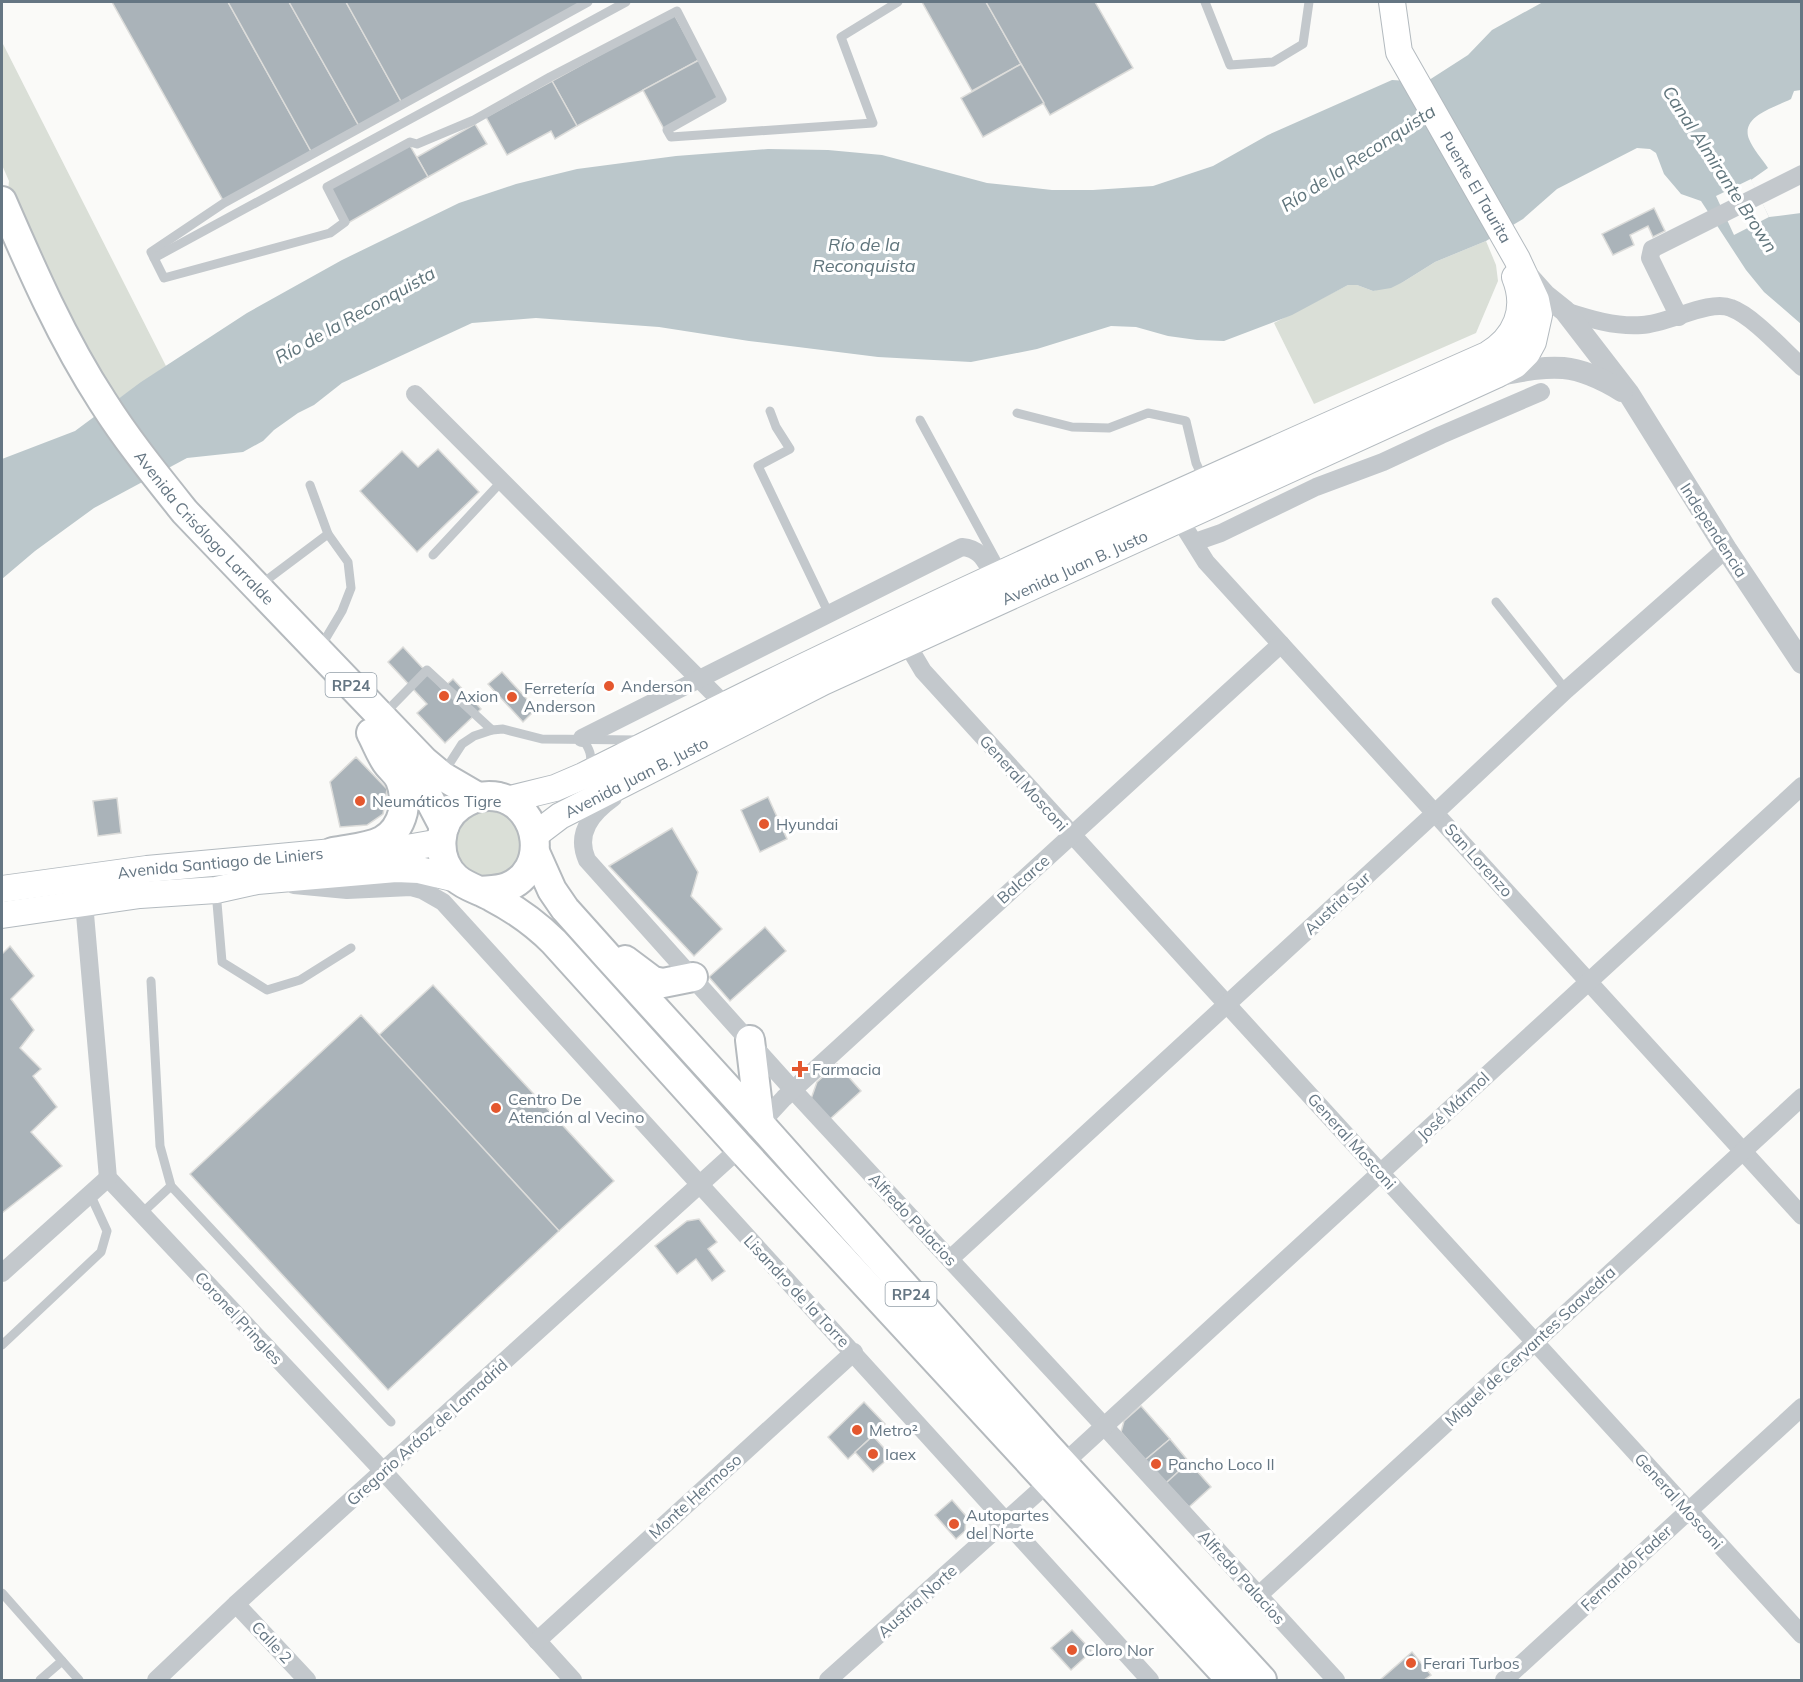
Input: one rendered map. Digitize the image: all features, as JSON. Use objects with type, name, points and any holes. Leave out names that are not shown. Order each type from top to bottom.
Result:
[{"type":"main road","points":[[1374,2],[1397,55]]},
{"type":"main road","points":[[1392,2],[1397,55]]},
{"type":"main road","name":"Puente El Taurita","points":[[1397,55],[1516,264]]},
{"type":"main road","name":"Avenida Crisólogo Larralde","points":[[2,201],[68,376],[147,490],[174,523],[228,568],[376,725],[442,776],[478,797]]},
{"type":"main road","name":"Avenida Crisólogo Larralde","points":[[2,243],[38,300]]},
{"type":"main road","name":"Avenida Juan B. Justo","points":[[506,800],[555,788],[582,776],[661,750],[823,682],[1497,375],[1515,365],[1527,353],[1536,332],[1539,315],[1536,300],[1516,264]]},
{"type":"main road","name":"Avenida Juan B. Justo","points":[[535,844],[560,816],[725,705],[1166,497],[1496,350],[1503,345],[1512,332],[1521,301],[1516,264]]},
{"type":"main road","name":"Avenida Crisólogo Larralde","points":[[228,568],[258,587],[318,650],[424,789],[443,834]]},
{"type":"main road","points":[[333,852],[372,845],[384,840],[396,830],[401,820],[404,806],[401,782],[385,761],[376,725]]},
{"type":"main road","points":[[443,834],[450,816],[458,808],[478,797]]},
{"type":"main road","name":"RP24","points":[[478,797],[497,797],[506,800],[520,809],[528,818],[552,890],[565,909],[759,1124],[1231,1680]]},
{"type":"main road","name":"Avenida Santiago de Liniers","points":[[2,915],[83,891],[199,863],[333,852],[384,852],[443,834]]},
{"type":"main road","name":"RP24","points":[[443,834],[445,862],[460,890],[529,919],[554,942],[740,1148],[1056,1473],[1262,1680]]},
{"type":"main road","points":[[460,890],[508,887],[521,878],[530,866],[535,844]]},
{"type":"main road","name":"Avenida Santiago de Liniers","points":[[2,889],[140,895],[216,890],[257,881],[409,869],[460,890]]},
{"type":"main road","points":[[608,957],[629,962],[653,981],[663,983],[693,977]]},
{"type":"main road","points":[[750,1040],[759,1124]]},
{"type":"street","points":[[1679,317],[1650,258],[1652,249],[1802,174]]},
{"type":"street","name":"Independencia","points":[[1516,264],[1545,295],[1565,311],[1629,394],[1726,549],[1802,663]]},
{"type":"street","points":[[1565,311],[1623,326],[1644,325],[1716,305],[1734,309],[1747,317],[1802,367]]},
{"type":"street","points":[[1497,375],[1544,367],[1564,367],[1585,372],[1629,394]]},
{"type":"street","points":[[1195,542],[1221,533],[1316,487],[1383,462],[1541,392]]},
{"type":"street","points":[[415,394],[725,705]]},
{"type":"street","name":"San Lorenzo","points":[[1166,497],[1206,562],[1802,1216]]},
{"type":"street","points":[[582,738],[962,548],[972,548],[978,552],[999,575]]},
{"type":"street","name":"Austria Sur","points":[[950,1259],[1566,690],[1726,549]]},
{"type":"street","name":"General Mosconi","points":[[907,644],[922,671],[1802,1635]]},
{"type":"street","name":"Balcarce","points":[[759,1124],[793,1090],[1281,644]]},
{"type":"street","name":"Alfredo Palacios","points":[[661,750],[590,819],[583,837],[583,852],[587,860],[793,1090],[1336,1680]]},
{"type":"street","name":"José Mármol","points":[[1056,1473],[1104,1426],[1802,786]]},
{"type":"street","name":"Lisandro de la Torre","points":[[460,890],[699,1186],[854,1352],[1150,1680]]},
{"type":"street","points":[[2,1273],[108,1178],[83,891]]},
{"type":"street","name":"Miguel de Cervantes Saavedra","points":[[1259,1595],[1802,1096]]},
{"type":"street","name":"Gregorio Aráoz de Lamadrid","points":[[156,1680],[236,1604],[740,1148]]},
{"type":"street","name":"Coronel Pringles","points":[[108,1178],[383,1471],[573,1680]]},
{"type":"street","name":"Monte Hermoso","points":[[537,1641],[854,1352]]},
{"type":"street","name":"Fernando Fader","points":[[1504,1680],[1802,1407]]},
{"type":"street","name":"Austria Norte","points":[[828,1680],[1006,1521],[1056,1473]]},
{"type":"street","name":"Calle 2","points":[[236,1604],[307,1680]]},
{"type":"lane","points":[[588,2],[225,203],[151,252],[164,278],[330,232],[345,222],[327,187],[410,142],[417,144],[474,120],[550,77],[677,11],[722,99],[667,130],[671,137],[873,123],[841,37],[898,2]]},
{"type":"lane","points":[[154,258],[626,2]]},
{"type":"lane","points":[[1205,2],[1230,65],[1273,62],[1303,44],[1310,2]]},
{"type":"lane","points":[[770,411],[776,427],[790,449],[758,466],[830,614]]},
{"type":"lane","points":[[1017,413],[1072,427],[1109,428],[1148,413],[1186,421],[1196,463],[1204,480]]},
{"type":"lane","points":[[920,420],[999,575]]},
{"type":"lane","points":[[433,555],[502,482]]},
{"type":"lane","points":[[310,485],[328,534],[348,562],[351,588],[342,610],[318,650]]},
{"type":"lane","points":[[258,587],[328,534]]},
{"type":"lane","points":[[1496,602],[1566,690]]},
{"type":"lane","points":[[376,725],[428,669],[492,730]]},
{"type":"lane","points":[[442,776],[462,744],[474,736],[492,730],[503,729],[542,739],[582,738],[661,750]]},
{"type":"lane","points":[[582,738],[590,749],[591,757],[590,765],[582,776]]},
{"type":"lane","points":[[216,890],[222,962],[267,990],[300,981],[351,948]]},
{"type":"lane","points":[[151,981],[160,1146],[171,1186],[391,1422]]},
{"type":"lane","points":[[141,1214],[171,1186]]},
{"type":"lane","points":[[2,1345],[101,1252],[107,1232],[90,1193]]},
{"type":"lane","points":[[2,1593],[79,1680]]},
{"type":"lane","points":[[40,1680],[62,1661]]},
{"type":"shaded area","points":[[2,42],[166,366],[114,402],[7,201],[9,181],[2,165]]},
{"type":"shaded area","points":[[1486,241],[1496,265],[1498,281],[1476,333],[1314,404],[1274,323],[1348,285],[1357,285],[1373,291],[1403,282],[1435,262]]},
{"type":"shaded area","points":[[490,805],[522,824],[524,862],[494,884],[459,871],[452,834],[458,823]]},
{"type":"water","name":"Río de la Reconquista","points":[[1543,2],[1801,2],[1801,90],[1794,91],[1791,99],[1754,118],[1748,131],[1751,143],[1768,168],[1751,180],[1769,217],[1801,213],[1801,324],[1764,292],[1746,270],[1701,201],[1681,194],[1664,174],[1656,153],[1650,149],[1637,148],[1557,189],[1523,219],[1486,241],[1435,262],[1391,288],[1373,291],[1357,285],[1348,285],[1292,315],[1224,341],[1197,340],[1168,336],[1136,327],[1111,326],[1037,349],[971,362],[878,357],[659,327],[536,318],[472,323],[342,383],[314,405],[274,430],[263,441],[243,452],[187,458],[94,508],[35,551],[2,579],[2,459],[75,431],[141,382],[247,313],[342,260],[459,203],[516,184],[577,169],[676,156],[768,149],[828,150],[882,155],[987,183],[1052,190],[1153,186],[1213,166],[1268,135],[1392,80],[1426,82],[1468,55],[1492,30]]},
{"type":"pier","points":[[1751,179],[1769,217],[1734,235],[1716,196]]},
{"type":"building","points":[[112,2],[228,2],[312,153],[224,202]]},
{"type":"building","points":[[228,2],[289,2],[359,126],[312,153]]},
{"type":"building","points":[[289,2],[346,2],[402,103],[359,126]]},
{"type":"building","points":[[346,2],[585,2],[402,103]]},
{"type":"building","points":[[922,2],[986,2],[1021,64],[972,91]]},
{"type":"building","points":[[986,2],[1095,2],[1133,68],[1050,115]]},
{"type":"building","points":[[674,14],[699,60],[577,126],[552,81]]},
{"type":"building","points":[[699,60],[720,99],[664,129],[643,90]]},
{"type":"building","points":[[1021,64],[1044,103],[983,137],[961,98]]},
{"type":"building","points":[[552,81],[577,126],[555,139],[551,131],[507,155],[486,117]]},
{"type":"building","points":[[475,124],[487,144],[428,177],[417,157]]},
{"type":"building","points":[[409,144],[428,177],[348,223],[329,189]]},
{"type":"building","points":[[1654,208],[1665,231],[1653,237],[1648,226],[1630,235],[1634,245],[1613,255],[1602,234]]},
{"type":"building","points":[[438,449],[479,492],[417,552],[360,491],[402,451],[418,467]]},
{"type":"building","name":"Axion","points":[[403,647],[442,689],[453,679],[481,709],[445,743],[417,713],[427,704],[388,662]]},
{"type":"building","name":"Ferretería Anderson","points":[[502,672],[536,709],[523,722],[488,684]]},
{"type":"building","name":"Neumáticos Tigre","points":[[356,757],[387,789],[383,814],[367,825],[340,827],[330,782]]},
{"type":"building","name":"Hyundai","points":[[768,797],[787,839],[760,852],[741,810]]},
{"type":"building","points":[[117,798],[121,833],[98,836],[93,801]]},
{"type":"building","points":[[672,828],[698,872],[691,896],[722,929],[694,956],[609,866]]},
{"type":"building","points":[[765,927],[786,951],[730,1001],[709,977]]},
{"type":"building","points":[[10,946],[34,976],[11,999],[34,1030],[20,1048],[41,1069],[33,1076],[57,1107],[31,1132],[62,1166],[2,1213],[2,954]]},
{"type":"building","name":"Centro De Atención al Vecino","points":[[433,985],[614,1181],[559,1231],[379,1035]]},
{"type":"building","points":[[361,1015],[559,1231],[388,1390],[190,1174]]},
{"type":"building","points":[[837,1064],[861,1091],[830,1119],[811,1099],[817,1082]]},
{"type":"building","points":[[699,1219],[717,1242],[708,1249],[725,1271],[712,1281],[696,1259],[677,1274],[655,1246],[687,1221]]},
{"type":"building","name":"Metro²","points":[[864,1402],[885,1424],[848,1459],[828,1437]]},
{"type":"building","points":[[1141,1406],[1170,1439],[1145,1460],[1121,1432],[1124,1421]]},
{"type":"building","name":"Iaex","points":[[873,1436],[891,1456],[873,1472],[855,1452]]},
{"type":"building","points":[[1170,1439],[1189,1462],[1166,1483],[1145,1460]]},
{"type":"building","points":[[1189,1462],[1211,1487],[1189,1507],[1166,1483]]},
{"type":"building","name":"Autopartes del Norte","points":[[952,1500],[966,1516],[965,1531],[956,1539],[935,1515]]},
{"type":"building","name":"Cloro Nor","points":[[1072,1630],[1092,1651],[1071,1670],[1051,1648]]},
{"type":"building","name":"Ferari Turbos","points":[[1412,1652],[1431,1675],[1424,1680],[1380,1680]]},
{"type":"place","name":"Anderson","points":[[609,686]]},
{"type":"place","name":"Axion","points":[[444,696]]},
{"type":"place","name":"Ferretería Anderson","points":[[512,697]]},
{"type":"place","name":"Neumáticos Tigre","points":[[360,801]]},
{"type":"place","name":"Hyundai","points":[[764,824]]},
{"type":"place","name":"Farmacia","points":[[800,1069]]},
{"type":"place","name":"Centro De Atención al Vecino","points":[[496,1108]]},
{"type":"place","name":"Metro²","points":[[857,1430]]},
{"type":"place","name":"Iaex","points":[[873,1454]]},
{"type":"place","name":"Pancho Loco II","points":[[1156,1464]]},
{"type":"place","name":"Autopartes del Norte","points":[[954,1524]]},
{"type":"place","name":"Cloro Nor","points":[[1072,1650]]},
{"type":"place","name":"Ferari Turbos","points":[[1411,1663]]},
{"type":"water label","name":"Canal Almirante Brown","points":[[1720,169]]}]
